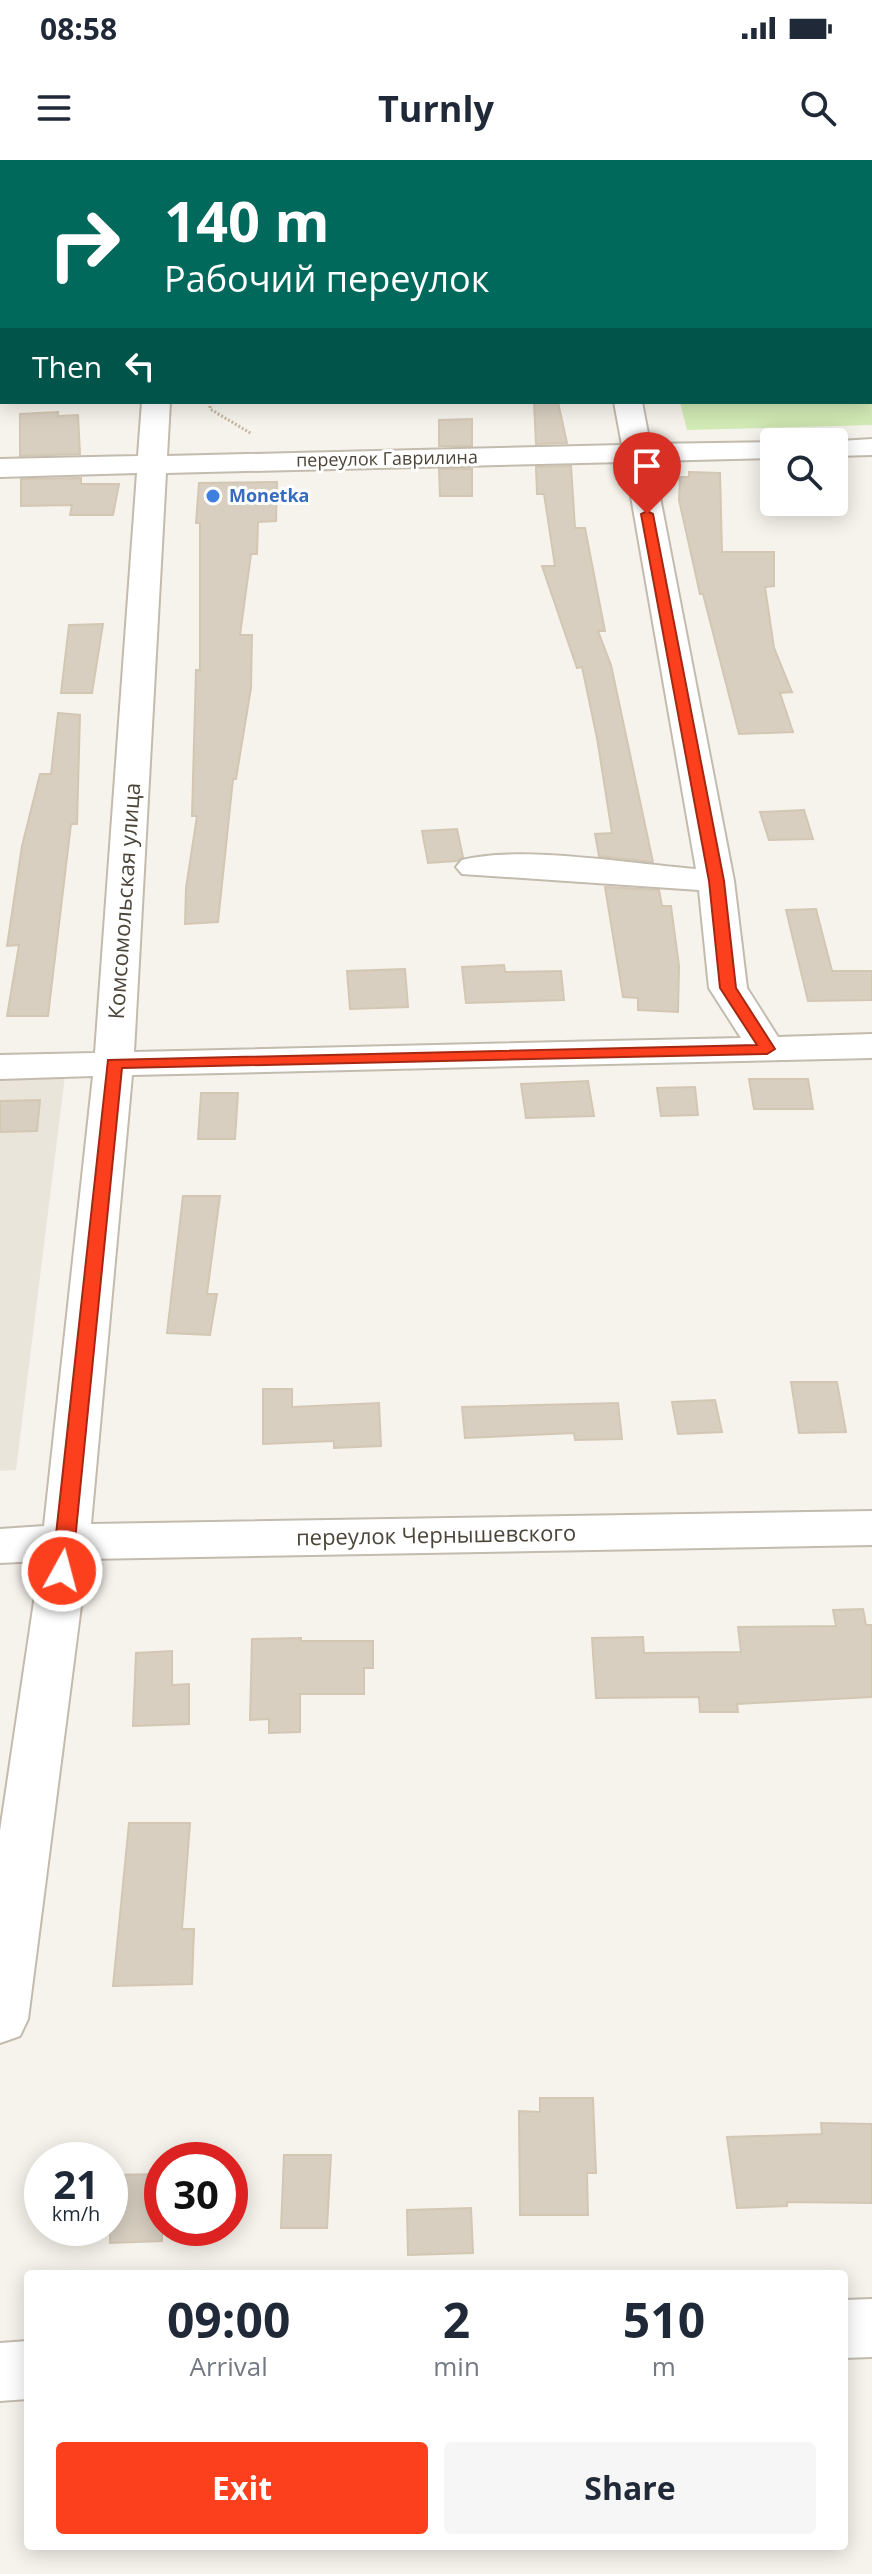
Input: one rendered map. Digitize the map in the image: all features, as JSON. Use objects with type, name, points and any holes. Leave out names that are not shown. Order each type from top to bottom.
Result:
[{"type":"street","name":"Комсомольская улица","points":[[0,2019],[66,1542],[114,1064],[156,404]]},
{"type":"street","points":[[628,404],[716,881],[728,988],[767,1049]]},
{"type":"street","points":[[848,448],[872,447]]},
{"type":"street","name":"переулок Гаврилина","points":[[0,468],[760,450]]},
{"type":"street","points":[[474,867],[530,866],[716,881]]},
{"type":"street","points":[[0,1067],[872,1046]]},
{"type":"street","name":"переулок Чернышевского","points":[[0,1546],[66,1542],[872,1528]]},
{"type":"street","points":[[848,2329],[872,2328]]},
{"type":"street","points":[[0,2372],[24,2370]]},
{"type":"path","points":[[210,404],[210,409],[257,436]]},
{"type":"shaded area","points":[[65,1076],[16,1470],[0,1471],[0,1079]]},
{"type":"green space","points":[[680,404],[872,404],[872,425],[687,430]]},
{"type":"building","points":[[534,404],[558,404],[567,443],[536,444]]},
{"type":"building","points":[[58,412],[58,416],[78,415],[80,454],[20,456],[20,414]]},
{"type":"building","points":[[472,419],[472,446],[439,446],[439,420]]},
{"type":"building","points":[[571,466],[575,528],[585,528],[605,631],[598,631],[611,665],[653,862],[599,856],[595,834],[612,833],[597,738],[582,667],[577,668],[542,566],[555,566],[544,494],[537,494],[536,467]]},
{"type":"building","points":[[439,469],[472,469],[472,496],[440,496]]},
{"type":"building","points":[[689,472],[720,473],[722,552],[774,552],[774,586],[765,587],[774,648],[792,692],[780,693],[793,732],[739,734],[703,594],[700,594],[679,500],[680,477],[689,477]]},
{"type":"building","points":[[81,478],[81,484],[119,484],[113,515],[70,515],[72,505],[21,506],[21,479]]},
{"type":"building","points":[[277,482],[276,521],[258,522],[257,554],[251,554],[240,635],[252,635],[251,688],[236,779],[233,779],[218,922],[185,924],[186,888],[197,816],[192,816],[196,670],[200,670],[200,523],[196,523],[199,483]]},
{"type":"building","points":[[103,624],[92,693],[61,693],[69,625]]},
{"type":"building","points":[[58,713],[80,715],[77,824],[71,824],[48,1016],[7,1016],[19,945],[7,946],[22,846],[40,774],[51,774]]},
{"type":"building","points":[[804,810],[813,839],[769,840],[760,812]]},
{"type":"building","points":[[457,829],[463,857],[457,861],[428,863],[422,831]]},
{"type":"building","points":[[605,887],[659,890],[662,906],[671,906],[679,966],[678,1012],[638,1010],[638,998],[623,997]]},
{"type":"building","points":[[816,909],[832,971],[872,971],[872,1000],[808,1001],[786,910]]},
{"type":"building","points":[[504,965],[505,972],[561,971],[564,1000],[466,1003],[462,967]]},
{"type":"building","points":[[405,969],[408,1007],[350,1009],[347,971]]},
{"type":"building","points":[[749,1079],[808,1079],[813,1109],[754,1109]]},
{"type":"building","points":[[588,1081],[594,1116],[526,1118],[521,1084]]},
{"type":"building","points":[[695,1087],[698,1115],[661,1116],[657,1088]]},
{"type":"building","points":[[201,1093],[238,1093],[235,1139],[198,1139]]},
{"type":"building","points":[[40,1100],[37,1131],[0,1132],[0,1101]]},
{"type":"building","points":[[183,1196],[220,1196],[207,1294],[217,1294],[210,1335],[167,1333]]},
{"type":"building","points":[[791,1382],[837,1382],[846,1432],[799,1433]]},
{"type":"building","points":[[263,1389],[292,1389],[292,1407],[379,1403],[381,1446],[334,1448],[334,1441],[263,1444]]},
{"type":"building","points":[[715,1400],[722,1432],[678,1434],[672,1402]]},
{"type":"building","points":[[618,1403],[622,1439],[575,1440],[574,1433],[465,1438],[462,1407]]},
{"type":"building","points":[[863,1609],[866,1625],[872,1625],[872,1697],[737,1704],[738,1712],[700,1712],[699,1697],[596,1698],[592,1638],[643,1637],[644,1653],[741,1652],[738,1627],[836,1626],[833,1610]]},
{"type":"building","points":[[301,1638],[301,1641],[373,1641],[373,1668],[364,1668],[364,1694],[300,1694],[300,1732],[269,1733],[269,1719],[250,1720],[252,1639]]},
{"type":"building","points":[[172,1651],[172,1685],[189,1684],[189,1724],[133,1726],[136,1653]]},
{"type":"building","points":[[129,1823],[190,1823],[182,1929],[194,1929],[192,1984],[113,1986]]},
{"type":"building","points":[[540,2098],[593,2098],[596,2173],[587,2173],[588,2215],[520,2215],[519,2111],[540,2112]]},
{"type":"building","points":[[821,2123],[872,2124],[872,2203],[787,2202],[787,2206],[737,2208],[727,2137],[822,2134]]},
{"type":"building","points":[[284,2155],[331,2155],[327,2228],[281,2228]]},
{"type":"building","points":[[144,2174],[144,2242],[128,2242],[128,2175]]},
{"type":"building","points":[[471,2208],[473,2253],[408,2255],[407,2210]]},
{"type":"place","name":"Monetka","points":[[213,496]]},
{"type":"route","points":[[62,1571],[114,1064],[767,1049],[728,988],[716,881],[647,514]]}]
